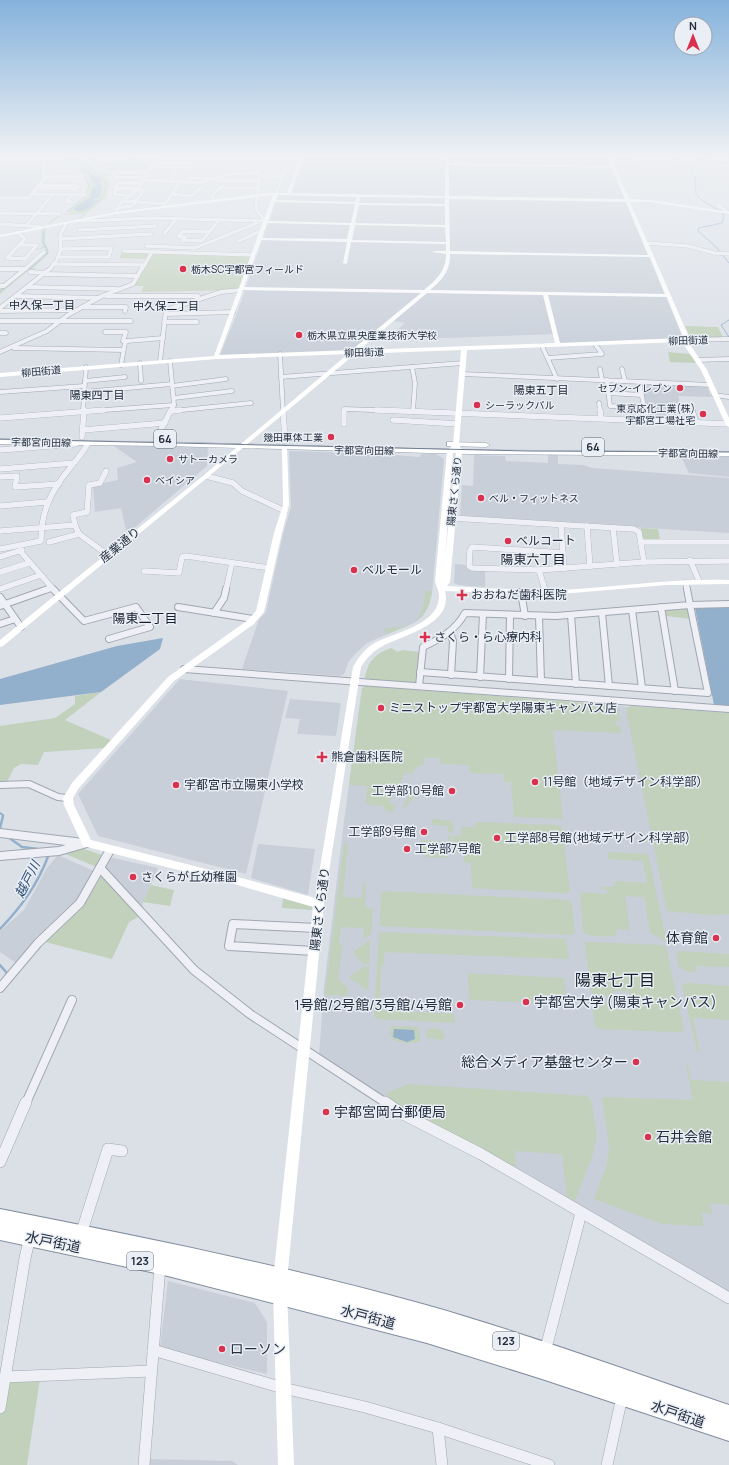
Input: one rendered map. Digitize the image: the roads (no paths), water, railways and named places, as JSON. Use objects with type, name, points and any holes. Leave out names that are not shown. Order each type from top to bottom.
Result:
[{"type":"highway","name":"水戸街道","points":[[0,1218],[31,1231],[161,1258],[280,1286],[427,1333],[543,1361],[624,1388],[729,1431]]},
{"type":"highway","name":"水戸街道","points":[[0,1231],[81,1234],[161,1258]]},
{"type":"highway","name":"水戸街道","points":[[624,1388],[729,1415]]},
{"type":"main road","name":"宇都宮向田線","points":[[0,435],[248,440],[285,445]]},
{"type":"main road","name":"宇都宮向田線","points":[[0,442],[80,436],[88,442],[240,447],[285,445],[729,454]]},
{"type":"main road","name":"宇都宮向田線","points":[[455,449],[729,447]]},
{"type":"street","points":[[30,225],[42,227]]},
{"type":"street","points":[[0,236],[50,225]]},
{"type":"street","points":[[0,309],[46,274],[58,257],[61,247],[61,231],[65,225]]},
{"type":"street","points":[[164,234],[171,225]]},
{"type":"street","points":[[202,241],[214,225]]},
{"type":"street","points":[[177,253],[195,248],[253,225]]},
{"type":"street","points":[[216,357],[242,289],[264,225]]},
{"type":"street","points":[[346,263],[353,225]]},
{"type":"street","points":[[248,440],[426,292],[443,274],[447,264],[448,252],[447,226],[417,225]]},
{"type":"street","points":[[639,225],[686,337],[684,340],[698,360],[729,425]]},
{"type":"street","points":[[79,230],[156,226],[143,252]]},
{"type":"street","points":[[239,241],[263,230]]},
{"type":"street","points":[[209,232],[183,231],[178,236],[185,237],[182,240],[212,241]]},
{"type":"street","points":[[17,232],[25,238],[19,244],[7,258],[25,259],[37,245],[19,244]]},
{"type":"street","points":[[60,239],[152,234]]},
{"type":"street","points":[[260,239],[447,243]]},
{"type":"street","points":[[646,243],[688,246],[714,253],[729,254]]},
{"type":"street","points":[[61,247],[108,244]]},
{"type":"street","points":[[146,246],[195,248]]},
{"type":"street","points":[[58,257],[109,257],[111,248],[61,247]]},
{"type":"street","points":[[124,251],[254,255]]},
{"type":"street","points":[[0,286],[4,286],[36,261],[44,252]]},
{"type":"street","points":[[0,352],[47,331],[76,310],[100,297],[133,284],[152,252]]},
{"type":"street","points":[[434,252],[651,256]]},
{"type":"street","points":[[53,264],[145,265]]},
{"type":"street","points":[[0,269],[25,269]]},
{"type":"street","points":[[0,275],[7,269]]},
{"type":"street","points":[[116,271],[141,271]]},
{"type":"street","points":[[30,272],[46,274],[138,276]]},
{"type":"street","points":[[28,287],[121,288]]},
{"type":"street","points":[[160,361],[166,310],[204,296],[242,289],[668,296]]},
{"type":"street","points":[[545,294],[558,345]]},
{"type":"street","points":[[17,296],[140,296],[145,298],[204,296]]},
{"type":"street","points":[[82,307],[126,307],[125,311]]},
{"type":"street","points":[[0,309],[76,310]]},
{"type":"street","points":[[166,314],[233,312]]},
{"type":"street","points":[[0,321],[131,321]]},
{"type":"street","points":[[164,322],[197,322]]},
{"type":"street","points":[[104,332],[126,332],[123,341],[163,338]]},
{"type":"street","points":[[0,333],[6,333]]},
{"type":"street","name":"柳田街道","points":[[0,375],[216,357],[729,339]]},
{"type":"street","points":[[121,364],[125,342],[127,341]]},
{"type":"street","points":[[548,358],[602,354],[595,344]]},
{"type":"street","points":[[542,346],[557,379]]},
{"type":"street","points":[[9,348],[123,350]]},
{"type":"street","points":[[455,449],[460,412],[464,349]]},
{"type":"street","points":[[87,843],[69,805],[68,798],[75,786],[165,685],[184,669],[253,619],[260,612],[286,505],[285,445],[280,354]]},
{"type":"street","points":[[698,360],[729,359]]},
{"type":"street","points":[[156,439],[174,405],[170,360]]},
{"type":"street","points":[[140,363],[141,380]]},
{"type":"street","points":[[281,377],[463,363]]},
{"type":"street","points":[[0,450],[76,444],[80,436],[84,411],[86,367]]},
{"type":"street","points":[[412,367],[415,384],[412,411]]},
{"type":"street","points":[[622,368],[625,381]]},
{"type":"street","points":[[600,369],[608,393],[610,406],[644,408]]},
{"type":"street","points":[[462,374],[711,385]]},
{"type":"street","points":[[0,392],[125,377]]},
{"type":"street","points":[[84,392],[226,379]]},
{"type":"street","points":[[639,382],[647,420]]},
{"type":"street","points":[[174,398],[232,392]]},
{"type":"street","points":[[608,393],[642,395]]},
{"type":"street","points":[[714,395],[729,397]]},
{"type":"street","points":[[172,410],[251,403]]},
{"type":"street","points":[[599,403],[601,418]]},
{"type":"street","points":[[0,418],[174,405]]},
{"type":"street","points":[[691,406],[696,423]]},
{"type":"street","points":[[344,424],[344,409],[460,412],[729,425]]},
{"type":"street","points":[[393,420],[458,424]]},
{"type":"street","points":[[80,436],[165,423]]},
{"type":"street","name":"産業通り","points":[[0,644],[248,440]]},
{"type":"street","points":[[0,549],[41,541],[41,528],[47,502],[74,463],[82,455],[88,442]]},
{"type":"street","name":"陽東さくら通り","points":[[442,588],[446,582],[455,449]]},
{"type":"street","name":"陽東さくら通り","points":[[286,1465],[280,1286],[319,904],[354,681],[357,667],[361,660],[372,649],[384,642],[420,628],[434,617],[441,604],[442,588],[439,581],[455,449]]},
{"type":"street","points":[[0,469],[74,463]]},
{"type":"street","points":[[106,471],[100,483],[89,485],[86,504],[87,512],[73,515],[79,534],[108,555]]},
{"type":"street","points":[[0,477],[17,476],[15,488],[59,484]]},
{"type":"street","points":[[206,476],[233,483],[242,491],[285,511]]},
{"type":"street","points":[[0,506],[47,502]]},
{"type":"street","points":[[451,518],[634,529],[639,532],[644,562]]},
{"type":"street","points":[[0,530],[75,525]]},
{"type":"street","points":[[561,525],[564,569]]},
{"type":"street","points":[[587,526],[590,567]]},
{"type":"street","points":[[613,528],[617,564]]},
{"type":"street","points":[[49,542],[79,534]]},
{"type":"street","points":[[641,542],[729,542]]},
{"type":"street","points":[[562,553],[472,547],[470,550],[469,566],[472,568],[539,570],[644,562],[690,560],[729,561]]},
{"type":"street","points":[[0,557],[21,550],[58,595],[84,621],[136,607],[150,628],[109,639]]},
{"type":"street","points":[[144,571],[178,573],[182,557],[186,556],[270,568]]},
{"type":"street","points":[[690,560],[699,581]]},
{"type":"street","points":[[0,572],[30,562]]},
{"type":"street","points":[[214,613],[224,598],[232,563]]},
{"type":"street","points":[[539,570],[545,592]]},
{"type":"street","points":[[0,589],[41,575]]},
{"type":"street","points":[[442,588],[545,592],[699,581],[729,582]]},
{"type":"street","points":[[420,672],[708,693],[686,582]]},
{"type":"street","points":[[2,605],[52,588]]},
{"type":"street","points":[[521,592],[525,616]]},
{"type":"street","points":[[0,597],[2,605],[20,627]]},
{"type":"street","points":[[419,686],[423,647],[450,632],[462,621],[465,613],[525,616],[572,615],[661,606],[729,604]]},
{"type":"street","points":[[661,606],[675,691]]},
{"type":"street","points":[[178,607],[253,619]]},
{"type":"street","points":[[632,610],[642,688]]},
{"type":"street","points":[[602,613],[609,686]]},
{"type":"street","points":[[480,677],[483,614]]},
{"type":"street","points":[[509,678],[510,615]]},
{"type":"street","points":[[572,615],[576,684]]},
{"type":"street","points":[[539,616],[541,681]]},
{"type":"street","points":[[0,624],[15,619]]},
{"type":"street","points":[[450,632],[453,641],[451,675]]},
{"type":"street","points":[[184,669],[729,709]]},
{"type":"street","points":[[621,687],[623,701]]},
{"type":"street","points":[[0,785],[28,784],[43,788],[58,798],[68,798]]},
{"type":"street","points":[[0,833],[87,843],[234,880],[319,904]]},
{"type":"street","points":[[0,856],[52,852],[87,843]]},
{"type":"street","points":[[0,988],[38,943],[80,903],[110,850]]},
{"type":"street","points":[[100,868],[194,970],[250,1014],[304,1051],[401,1113],[481,1154],[729,1298]]},
{"type":"street","points":[[314,951],[229,946],[233,924],[317,928]]},
{"type":"street","points":[[0,1162],[72,1000]]},
{"type":"street","points":[[81,1234],[108,1149],[122,1151]]},
{"type":"street","points":[[543,1361],[581,1213]]},
{"type":"street","points":[[0,1408],[24,1258],[31,1231]]},
{"type":"street","points":[[144,1465],[161,1258]]},
{"type":"street","points":[[153,1350],[283,1388],[365,1407],[438,1428],[549,1465]]},
{"type":"street","points":[[5,1377],[152,1371]]},
{"type":"street","points":[[607,1465],[624,1388]]},
{"type":"street","points":[[438,1428],[442,1465]]},
{"type":"water","points":[[729,606],[729,706],[714,705],[695,608]]},
{"type":"water","points":[[163,638],[160,649],[101,692],[0,705],[0,679],[117,646]]},
{"type":"water","points":[[394,1029],[414,1030],[415,1039],[407,1042],[393,1037]]},
{"type":"waterway","points":[[711,225],[699,228],[698,231],[716,247],[729,263]]},
{"type":"waterway","name":"越戸川","points":[[30,269],[47,254],[48,251],[44,243],[44,232]]},
{"type":"waterway","name":"越戸川","points":[[0,291],[5,287]]},
{"type":"waterway","points":[[729,320],[721,325],[729,337]]},
{"type":"waterway","name":"越戸川","points":[[0,813],[3,816]]},
{"type":"waterway","name":"越戸川","points":[[0,828],[3,816]]},
{"type":"waterway","name":"越戸川","points":[[8,837],[22,847],[38,849]]},
{"type":"waterway","name":"越戸川","points":[[0,929],[29,894],[40,875],[49,854]]},
{"type":"waterway","name":"越戸川","points":[[0,965],[7,973],[6,975]]},
{"type":"tram line","points":[[0,439],[528,451],[729,452]]},
{"type":"place","name":"栃木SC宇都宮フィールド","points":[[183,269]]},
{"type":"place","name":"栃木県立県央産業技術大学校","points":[[299,335]]},
{"type":"place","name":"セブン-イレブン","points":[[680,388]]},
{"type":"place","name":"シーラックパル","points":[[477,405]]},
{"type":"place","name":"東京応化工業(株) 宇都宮工場社宅","points":[[703,414]]},
{"type":"place","name":"幾田車体工業","points":[[331,437]]},
{"type":"place","name":"サトーカメラ","points":[[170,459]]},
{"type":"place","name":"ベイシア","points":[[147,480]]},
{"type":"place","name":"ベル・フィットネス","points":[[481,498]]},
{"type":"place","name":"ベルコート","points":[[508,541]]},
{"type":"place","name":"ベルモール","points":[[354,570]]},
{"type":"place","name":"おおねだ歯科医院","points":[[462,595]]},
{"type":"place","name":"さくら・ら心療内科","points":[[425,637]]},
{"type":"place","name":"ミニストップ宇都宮大学陽東キャンパス店","points":[[381,708]]},
{"type":"place","name":"熊倉歯科医院","points":[[322,757]]},
{"type":"place","name":"11号館（地域デザイン科学部）","points":[[535,782]]},
{"type":"place","name":"宇都宮市立陽東小学校","points":[[176,785]]},
{"type":"place","name":"工学部10号館","points":[[452,791]]},
{"type":"place","name":"工学部9号館","points":[[424,832]]},
{"type":"place","name":"工学部8号館(地域デザイン科学部)","points":[[497,838]]},
{"type":"place","name":"工学部7号館","points":[[407,849]]},
{"type":"place","name":"さくらが丘幼稚園","points":[[133,877]]},
{"type":"place","name":"体育館","points":[[716,938]]},
{"type":"place","name":"宇都宮大学 (陽東キャンパス)","points":[[526,1002]]},
{"type":"place","name":"1号館/2号館/3号館/4号館","points":[[460,1005]]},
{"type":"place","name":"総合メディア基盤センター","points":[[636,1062]]},
{"type":"place","name":"宇都宮岡台郵便局","points":[[326,1112]]},
{"type":"place","name":"石井会館","points":[[648,1137]]},
{"type":"place","name":"ローソン","points":[[222,1349]]},
{"type":"district","name":"中久保一丁目","points":[[42,305]]},
{"type":"district","name":"中久保二丁目","points":[[166,306]]},
{"type":"district","name":"陽東五丁目","points":[[541,390]]},
{"type":"district","name":"陽東四丁目","points":[[97,395]]},
{"type":"district","name":"陽東六丁目","points":[[533,559]]},
{"type":"district","name":"陽東二丁目","points":[[145,618]]},
{"type":"district","name":"陽東七丁目","points":[[615,980]]}]
